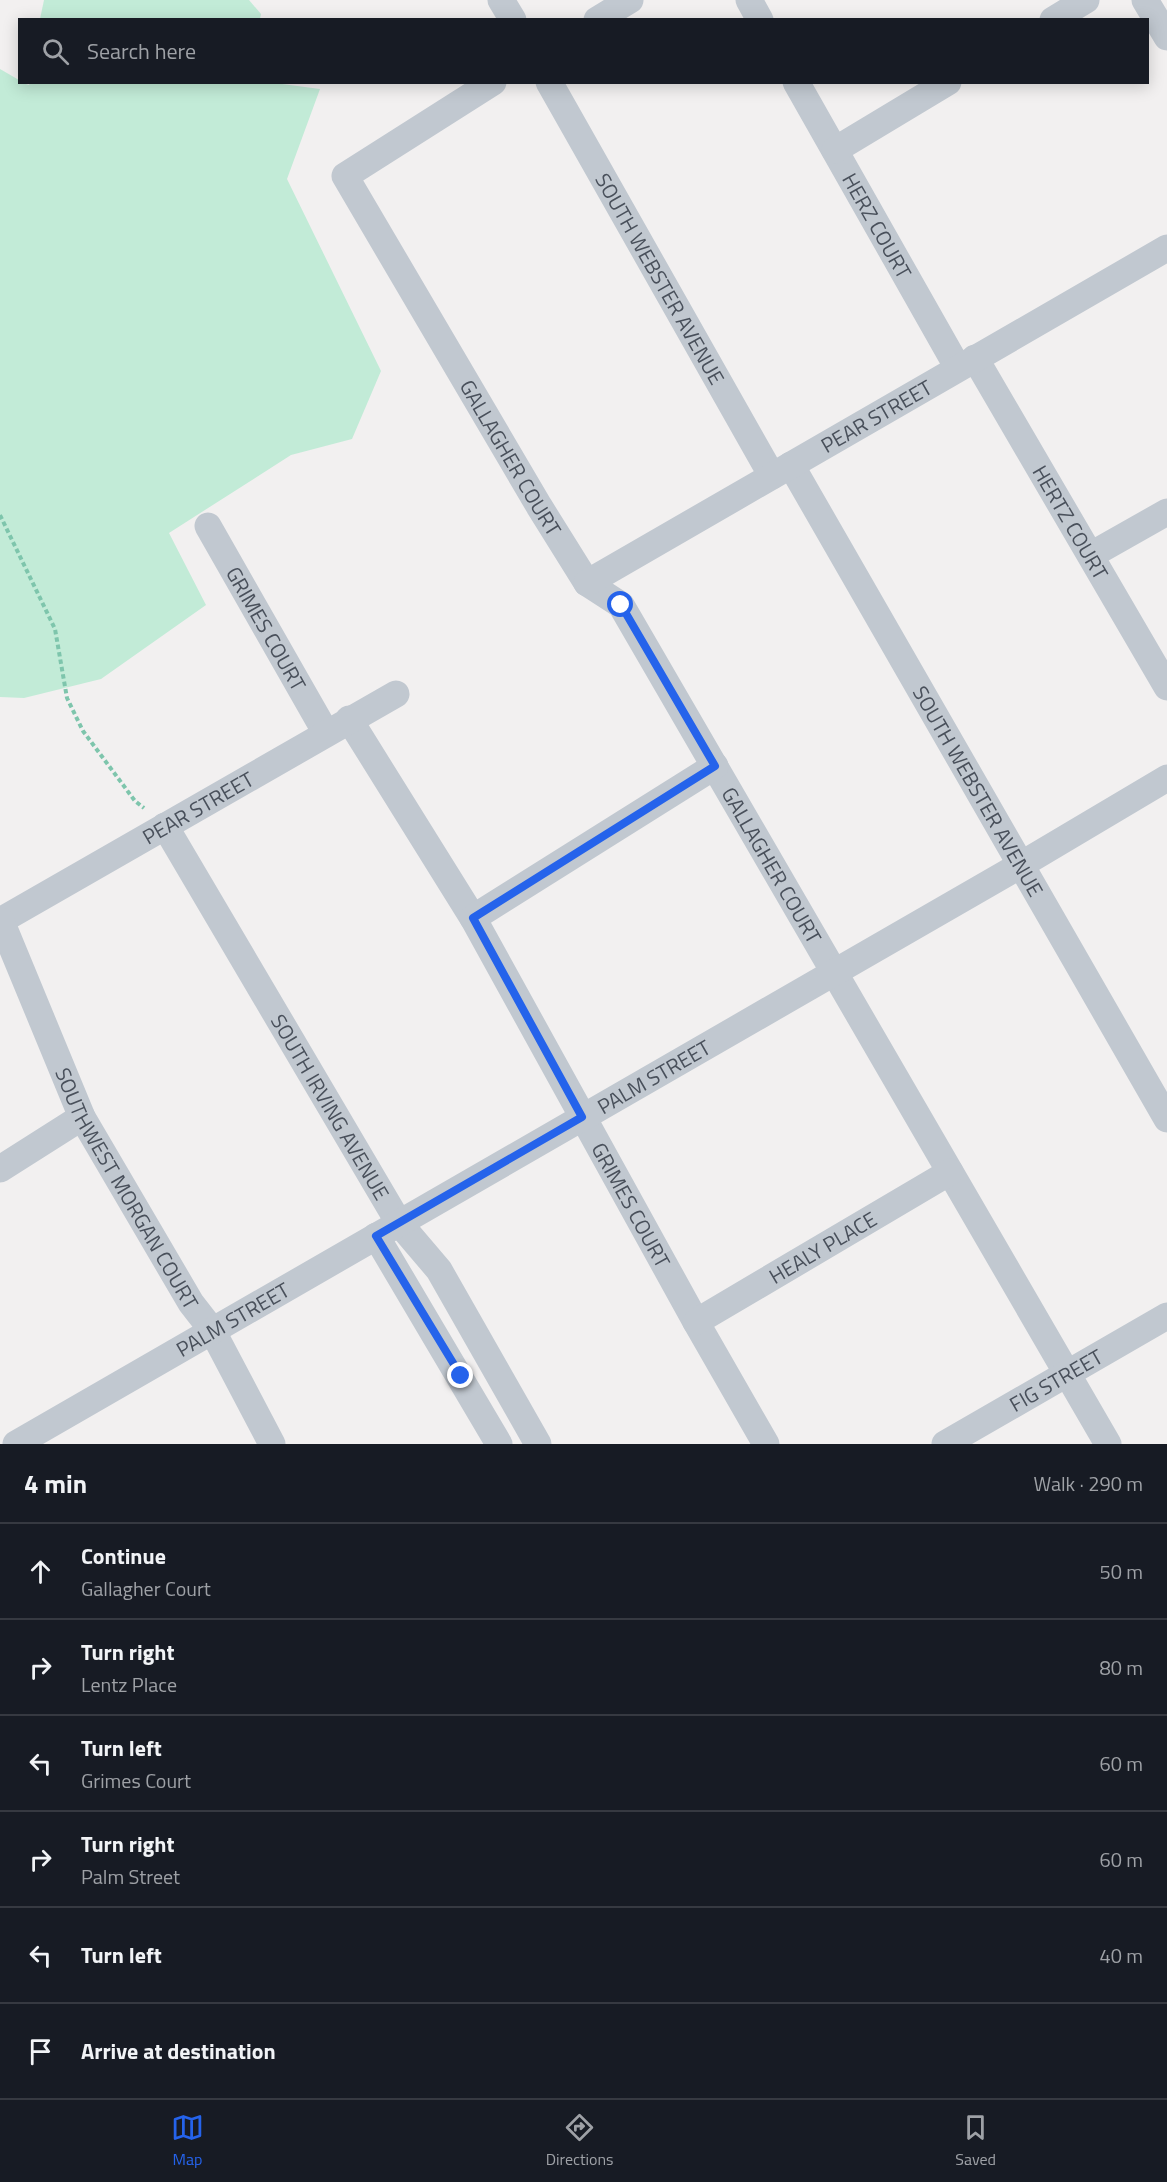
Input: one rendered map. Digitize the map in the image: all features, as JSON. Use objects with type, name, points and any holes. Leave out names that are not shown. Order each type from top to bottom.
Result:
[{"type":"street","points":[[501,0],[512,18]]},
{"type":"street","points":[[600,18],[630,0]]},
{"type":"street","points":[[749,0],[759,18]]},
{"type":"street","points":[[1056,18],[1086,0]]},
{"type":"street","points":[[1146,0],[1167,37]]},
{"type":"street","name":"GALLAGHER COURT","points":[[490,84],[345,176],[539,506],[587,583],[621,605],[1108,1444]]},
{"type":"street","name":"SOUTH WEBSTER AVENUE","points":[[550,84],[1019,866],[1167,1119]]},
{"type":"street","name":"HERZ COURT","points":[[797,84],[835,150],[967,363]]},
{"type":"street","points":[[835,150],[945,84]]},
{"type":"street","name":"PEAR STREET","points":[[587,583],[1167,248]]},
{"type":"street","name":"HERTZ COURT","points":[[967,363],[1091,555],[1167,687]]},
{"type":"street","points":[[1091,555],[1167,512]]},
{"type":"street","name":"GRIMES COURT","points":[[208,526],[326,733]]},
{"type":"street","name":"PEAR STREET","points":[[0,921],[396,694]]},
{"type":"street","name":"GRIMES COURT","points":[[350,719],[473,918],[766,1444]]},
{"type":"street","points":[[473,918],[715,766]]},
{"type":"street","name":"PALM STREET","points":[[16,1444],[1019,866],[1167,778]]},
{"type":"street","name":"SOUTH IRVING AVENUE","points":[[165,826],[388,1230],[439,1270],[538,1444]]},
{"type":"street","name":"SOUTHWEST MORGAN COURT","points":[[0,921],[82,1117],[191,1304],[212,1330],[272,1444]]},
{"type":"street","points":[[0,1169],[82,1117]]},
{"type":"street","name":"HEALY PLACE","points":[[696,1322],[950,1172]]},
{"type":"street","points":[[388,1230],[499,1444]]},
{"type":"street","name":"FIG STREET","points":[[945,1444],[1167,1316]]},
{"type":"street","points":[[485,1417],[513,1400]]},
{"type":"path","points":[[0,515],[55,629],[67,698],[83,730],[135,801],[165,826]]},
{"type":"green space","points":[[44,0],[249,0],[261,14],[260,18],[40,18]]},
{"type":"green space","points":[[0,69],[18,79],[18,84],[29,85],[282,84],[320,89],[287,179],[381,371],[352,439],[291,455],[169,533],[206,605],[101,679],[24,698],[0,697]]},
{"type":"route","points":[[461,1376],[386,1257],[376,1236],[582,1117],[473,918],[715,766],[621,605]]}]
